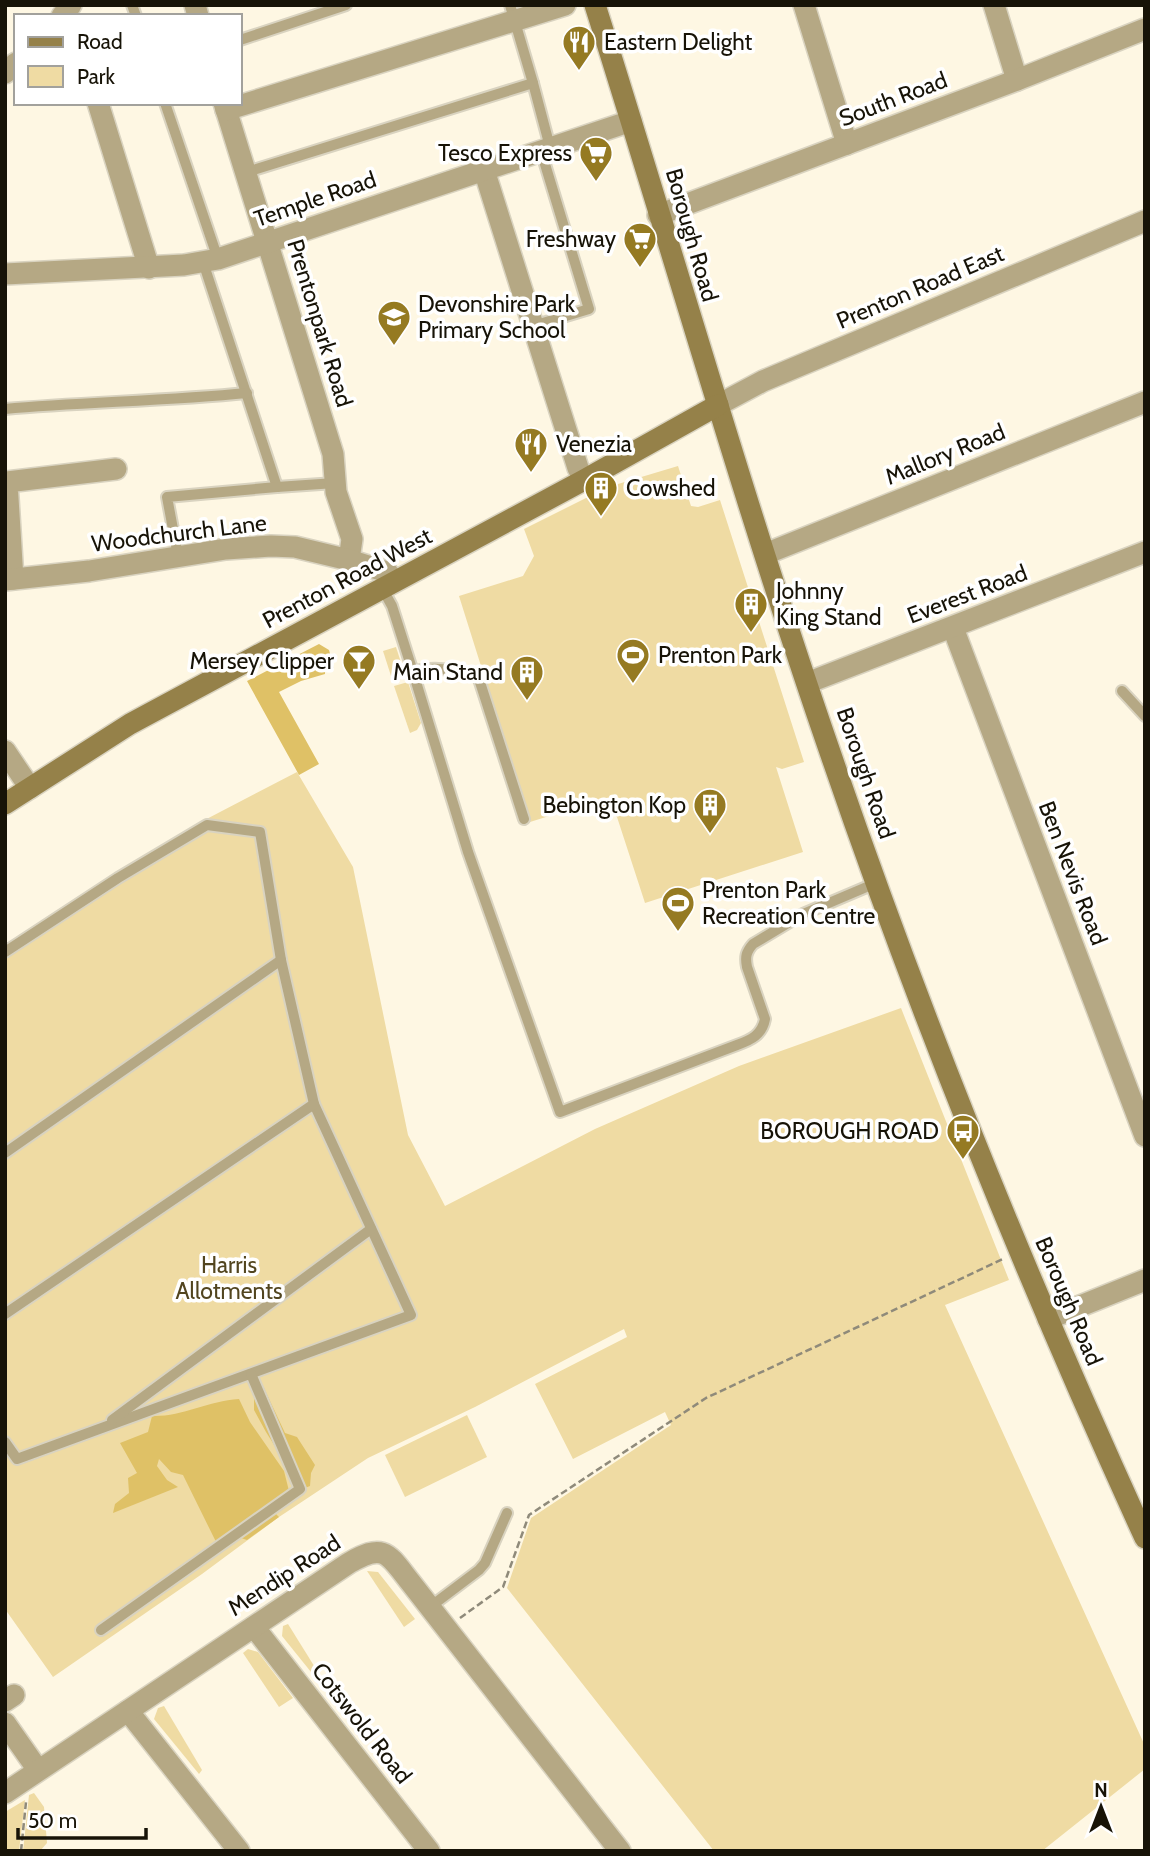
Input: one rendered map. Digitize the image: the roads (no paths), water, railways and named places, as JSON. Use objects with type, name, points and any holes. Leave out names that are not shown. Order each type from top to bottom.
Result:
[{"type":"street","points":[[242,101],[512,13],[565,5]]},
{"type":"street","name":"Borough Road","points":[[595,5],[765,554],[876,883],[946,1069],[1019,1251],[1145,1538]]},
{"type":"street","points":[[804,5],[848,144]]},
{"type":"street","points":[[994,5],[1017,80]]},
{"type":"street","name":"South Road","points":[[658,215],[1145,29]]},
{"type":"street","points":[[99,105],[149,268]]},
{"type":"street","name":"Prentonpark Road","points":[[225,107],[332,454],[336,492],[352,539],[349,559]]},
{"type":"street","name":"Temple Road","points":[[5,274],[149,268],[210,261],[631,121]]},
{"type":"street","points":[[484,170],[584,480]]},
{"type":"street","name":"Prenton Road East","points":[[718,405],[763,381],[1145,221]]},
{"type":"street","name":"Mallory Road","points":[[765,554],[1145,402]]},
{"type":"street","name":"Prenton Road West","points":[[5,804],[130,724],[718,405]]},
{"type":"street","points":[[9,580],[7,482],[116,469]]},
{"type":"street","name":"Woodchurch Lane","points":[[9,580],[271,546],[295,547],[349,559],[387,572],[388,584]]},
{"type":"street","name":"Everest Road","points":[[807,683],[1145,552]]},
{"type":"street","name":"Ben Nevis Road","points":[[953,628],[1145,1136]]},
{"type":"street","points":[[5,751],[30,788]]},
{"type":"street","points":[[1048,1319],[1145,1280]]},
{"type":"street","name":"Mendip Road","points":[[5,1793],[349,1563],[372,1551],[382,1552],[393,1561],[620,1851]]},
{"type":"street","name":"Cotswold Road","points":[[254,1627],[429,1851]]},
{"type":"street","points":[[128,1711],[239,1851]]},
{"type":"street","points":[[5,1723],[33,1774]]},
{"type":"lane","points":[[242,39],[346,5]]},
{"type":"lane","points":[[512,13],[533,83],[545,149],[589,309],[533,326]]},
{"type":"lane","points":[[247,172],[533,83]]},
{"type":"lane","points":[[166,105],[247,393],[277,487]]},
{"type":"lane","points":[[5,409],[75,403],[169,401],[247,393]]},
{"type":"lane","points":[[178,556],[167,496],[335,483]]},
{"type":"lane","points":[[388,584],[392,606],[468,852],[559,1112],[758,1035],[765,1019],[747,967],[747,950],[803,914],[876,883]]},
{"type":"lane","points":[[413,672],[425,668],[447,669],[478,676],[524,819]]},
{"type":"lane","points":[[1122,691],[1145,716]]},
{"type":"lane","points":[[5,952],[118,878],[207,825],[260,832],[281,960],[314,1104],[411,1315],[5,1464]]},
{"type":"lane","points":[[5,1153],[281,960]]},
{"type":"lane","points":[[5,1314],[314,1104]]},
{"type":"lane","points":[[100,1429],[371,1229]]},
{"type":"lane","points":[[102,1630],[300,1489],[251,1374]]},
{"type":"lane","points":[[5,1442],[17,1459]]},
{"type":"lane","points":[[430,1607],[485,1563],[507,1513]]},
{"type":"place","name":"Eastern Delight","points":[[579,72]]},
{"type":"place","name":"Tesco Express","points":[[596,183]]},
{"type":"place","name":"Freshway","points":[[640,269]]},
{"type":"place","name":"Devonshire Park Primary School","points":[[394,347]]},
{"type":"place","name":"Venezia","points":[[531,474]]},
{"type":"place","name":"Cowshed","points":[[601,518]]},
{"type":"place","name":"Johnny King Stand","points":[[751,634]]},
{"type":"place","name":"Prenton Park","points":[[633,685]]},
{"type":"place","name":"Mersey Clipper","points":[[359,691]]},
{"type":"place","name":"Main Stand","points":[[527,702]]},
{"type":"place","name":"Bebington Kop","points":[[710,835]]},
{"type":"place","name":"Prenton Park Recreation Centre","points":[[678,933]]},
{"type":"place","name":"BOROUGH ROAD","points":[[963,1161]]},
{"type":"park label","name":"Harris Allotments","points":[[229,1278]]}]
